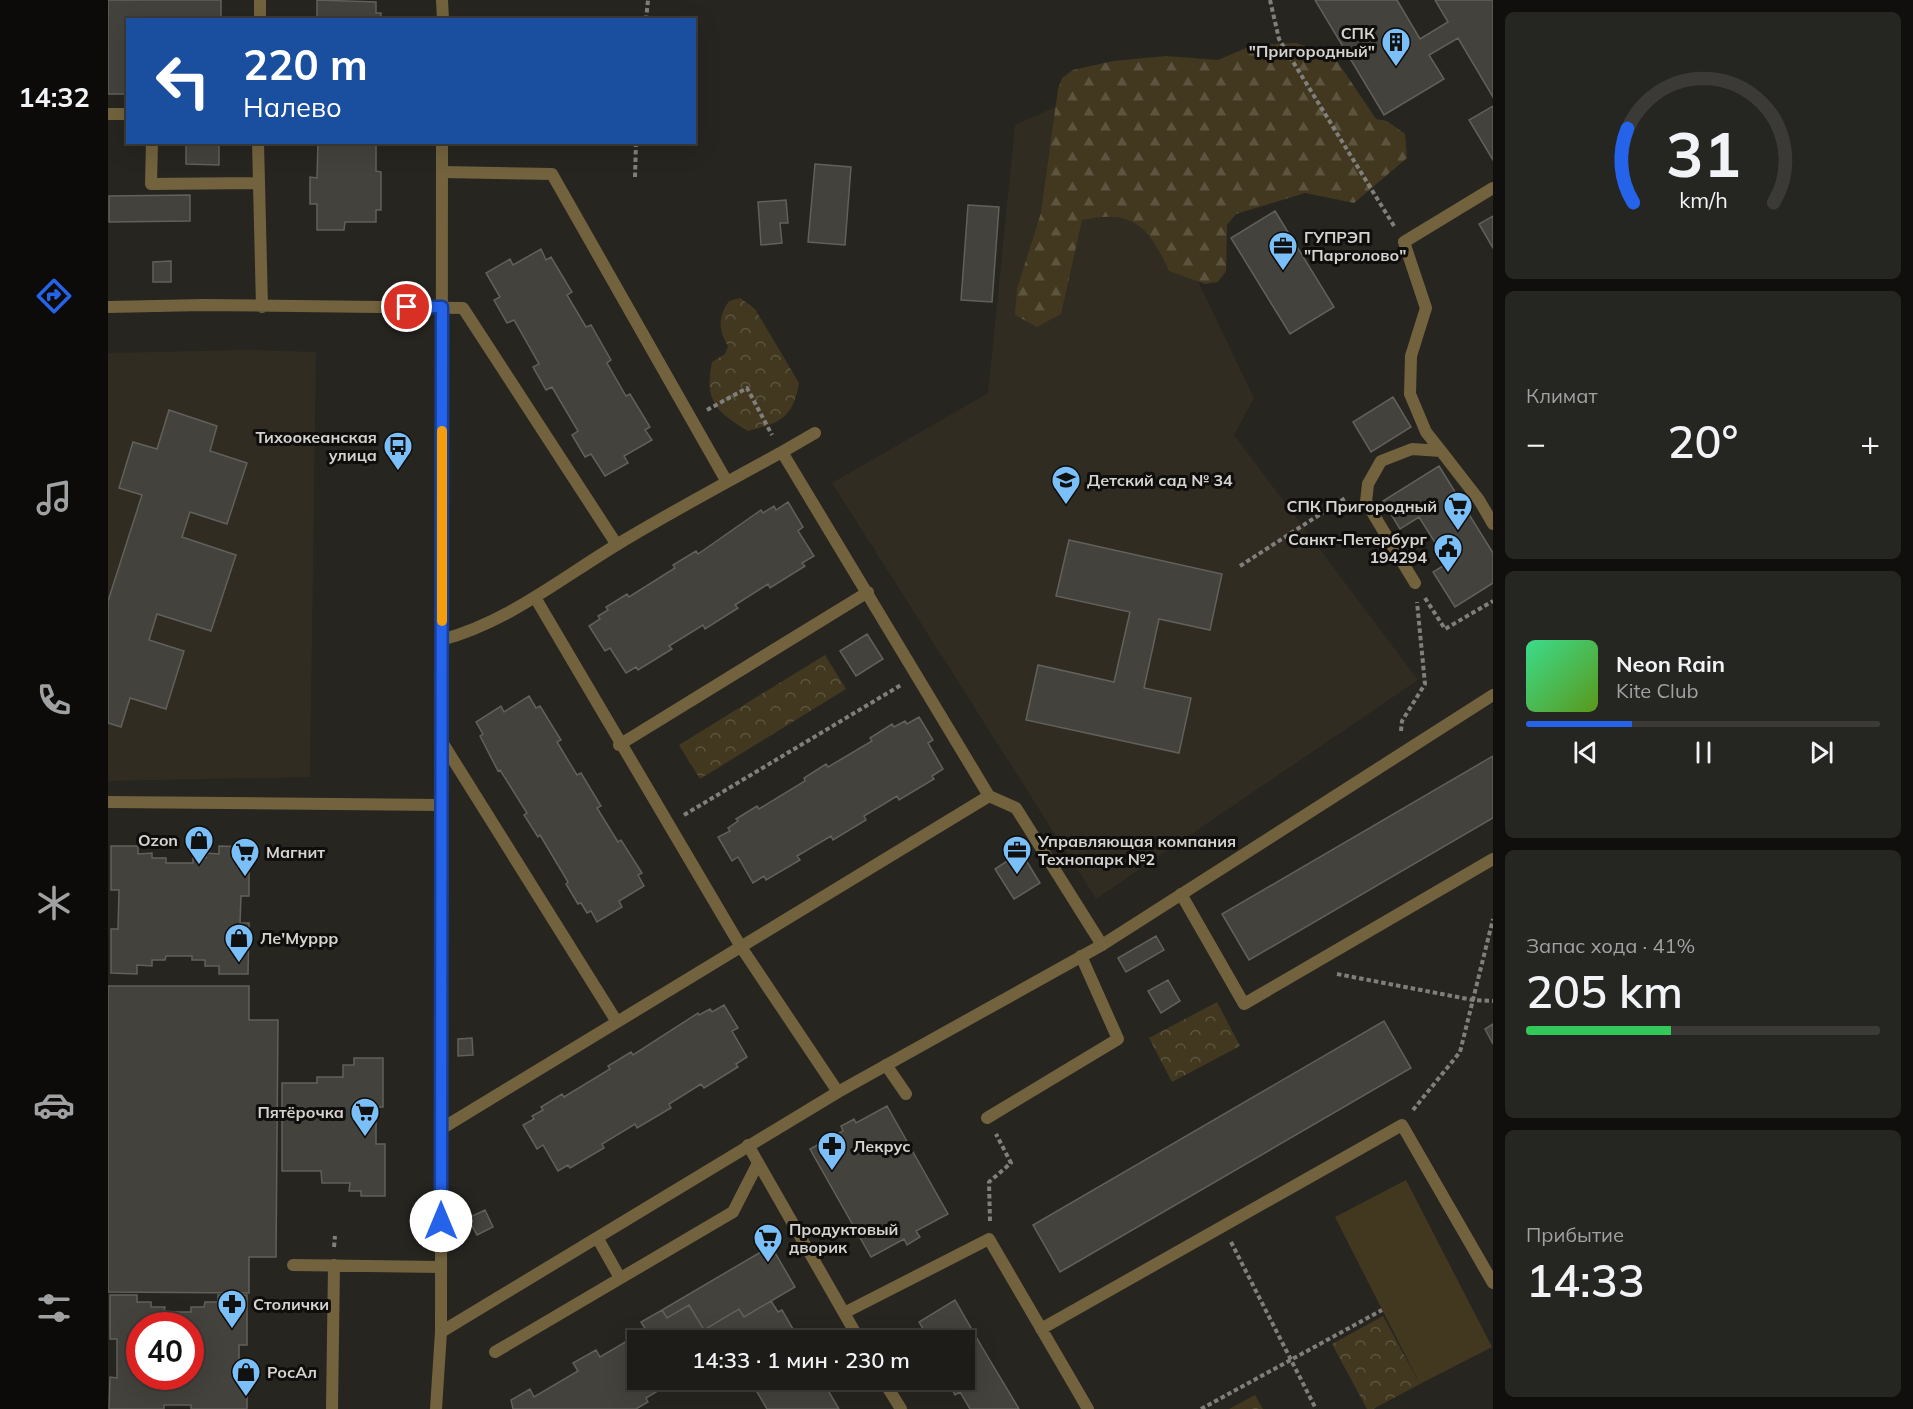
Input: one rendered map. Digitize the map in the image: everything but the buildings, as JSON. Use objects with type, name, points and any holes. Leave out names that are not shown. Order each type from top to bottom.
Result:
[{"type":"street","points":[[260,0],[260,18]]},
{"type":"street","points":[[442,0],[442,18]]},
{"type":"street","points":[[108,114],[126,114]]},
{"type":"street","points":[[152,144],[151,184],[257,183]]},
{"type":"street","points":[[258,144],[257,183],[262,307]]},
{"type":"street","points":[[436,1409],[441,1332],[442,144]]},
{"type":"street","points":[[442,172],[552,174],[727,482]]},
{"type":"street","points":[[1493,188],[1404,242],[1426,308],[1411,356],[1410,394],[1426,432],[1479,500],[1493,524]]},
{"type":"street","points":[[108,307],[463,308],[616,544]]},
{"type":"street","points":[[441,640],[474,629],[536,599],[616,544],[815,433]]},
{"type":"street","points":[[1415,583],[1366,502],[1368,484],[1381,461],[1412,449],[1441,451]]},
{"type":"street","points":[[782,452],[989,796],[1016,808],[1102,945]]},
{"type":"street","points":[[620,745],[868,592]]},
{"type":"street","points":[[536,599],[741,947],[838,1092]]},
{"type":"street","points":[[441,1332],[838,1092],[1102,945],[1493,695]]},
{"type":"street","points":[[442,742],[617,1022]]},
{"type":"street","points":[[441,1129],[989,796]]},
{"type":"street","points":[[108,802],[442,805]]},
{"type":"street","points":[[1181,894],[1244,1004],[1493,859]]},
{"type":"street","points":[[987,1118],[1118,1039],[1081,957]]},
{"type":"street","points":[[886,1065],[906,1094]]},
{"type":"street","points":[[1041,1329],[1402,1125],[1493,1283]]},
{"type":"street","points":[[748,1145],[854,1330]]},
{"type":"street","points":[[495,1352],[733,1212],[758,1163]]},
{"type":"street","points":[[598,1239],[620,1278]]},
{"type":"street","points":[[844,1313],[989,1239],[1088,1409]]},
{"type":"street","points":[[293,1265],[441,1267]]},
{"type":"street","points":[[332,1409],[334,1265]]},
{"type":"street","points":[[890,1390],[901,1409]]},
{"type":"path","points":[[646,18],[648,0]]},
{"type":"path","points":[[1270,0],[1279,39],[1404,242]]},
{"type":"path","points":[[634,177],[636,144]]},
{"type":"path","points":[[691,418],[747,388],[782,452]]},
{"type":"path","points":[[1240,566],[1368,484]]},
{"type":"path","points":[[1415,583],[1445,629],[1493,601]]},
{"type":"path","points":[[1397,757],[1402,721],[1425,684],[1415,583]]},
{"type":"path","points":[[668,825],[918,676]]},
{"type":"path","points":[[1402,1125],[1460,1052],[1493,919]]},
{"type":"path","points":[[1306,968],[1473,1000],[1493,1001]]},
{"type":"path","points":[[987,1118],[1011,1163],[989,1182],[989,1239]]},
{"type":"path","points":[[1222,1226],[1316,1409]]},
{"type":"path","points":[[1201,1409],[1382,1310]]},
{"type":"shaded area","name":"Детский сад № 34","points":[[1104,85],[1254,398],[1234,435],[1418,680],[1096,899],[832,483],[988,393],[1015,125]]},
{"type":"shaded area","points":[[249,350],[316,352],[310,777],[108,781],[108,353]]},
{"type":"green space","points":[[1296,43],[1333,55],[1376,119],[1387,121],[1405,134],[1407,158],[1354,203],[1305,193],[1236,214],[1227,225],[1226,271],[1218,282],[1205,284],[1169,271],[1154,242],[1137,224],[1114,217],[1082,220],[1061,314],[1037,327],[1015,315],[1017,289],[1041,213],[1058,89],[1062,78],[1073,70],[1113,61],[1166,56],[1218,60],[1253,45]]},
{"type":"green space","points":[[740,298],[755,309],[799,383],[793,404],[783,417],[777,422],[748,431],[720,411],[711,396],[710,387],[712,362],[725,354],[728,346],[721,329],[723,312],[729,301]]},
{"type":"green space","points":[[825,655],[846,689],[700,779],[679,745]]},
{"type":"green space","points":[[1217,1002],[1240,1046],[1172,1082],[1149,1038]]},
{"type":"green space","points":[[1406,1180],[1492,1347],[1420,1384],[1335,1217]]},
{"type":"green space","points":[[1383,1316],[1420,1384],[1373,1409],[1367,1409],[1332,1344]]},
{"type":"green space","points":[[1255,1395],[1263,1409],[1229,1409]]},
{"type":"slow traffic","points":[[442,431],[442,621]]},
{"type":"place","name":"СПК \"Пригородный\"","points":[[1396,68]]},
{"type":"place","name":"ГУПРЭП \"Парголово\"","points":[[1283,272]]},
{"type":"place","name":"Тихоокеанская улица","points":[[398,472]]},
{"type":"place","name":"Детский сад № 34","points":[[1066,506]]},
{"type":"place","name":"СПК Пригородный","points":[[1458,532]]},
{"type":"place","name":"Санкт-Петербург 194294","points":[[1448,574]]},
{"type":"place","name":"Ozon","points":[[199,866]]},
{"type":"place","name":"Управляющая компания Технопарк №2","points":[[1017,876]]},
{"type":"place","name":"Магнит","points":[[245,878]]},
{"type":"place","name":"Ле'Муррр","points":[[239,964]]},
{"type":"place","name":"Пятёрочка","points":[[365,1138]]},
{"type":"place","name":"Лекрус","points":[[832,1172]]},
{"type":"place","name":"Продуктовый дворик","points":[[768,1264]]},
{"type":"place","name":"Столички","points":[[232,1330]]},
{"type":"place","name":"РосАл","points":[[246,1398]]},
{"type":"route","points":[[407,307],[442,307],[441,1221]]}]
